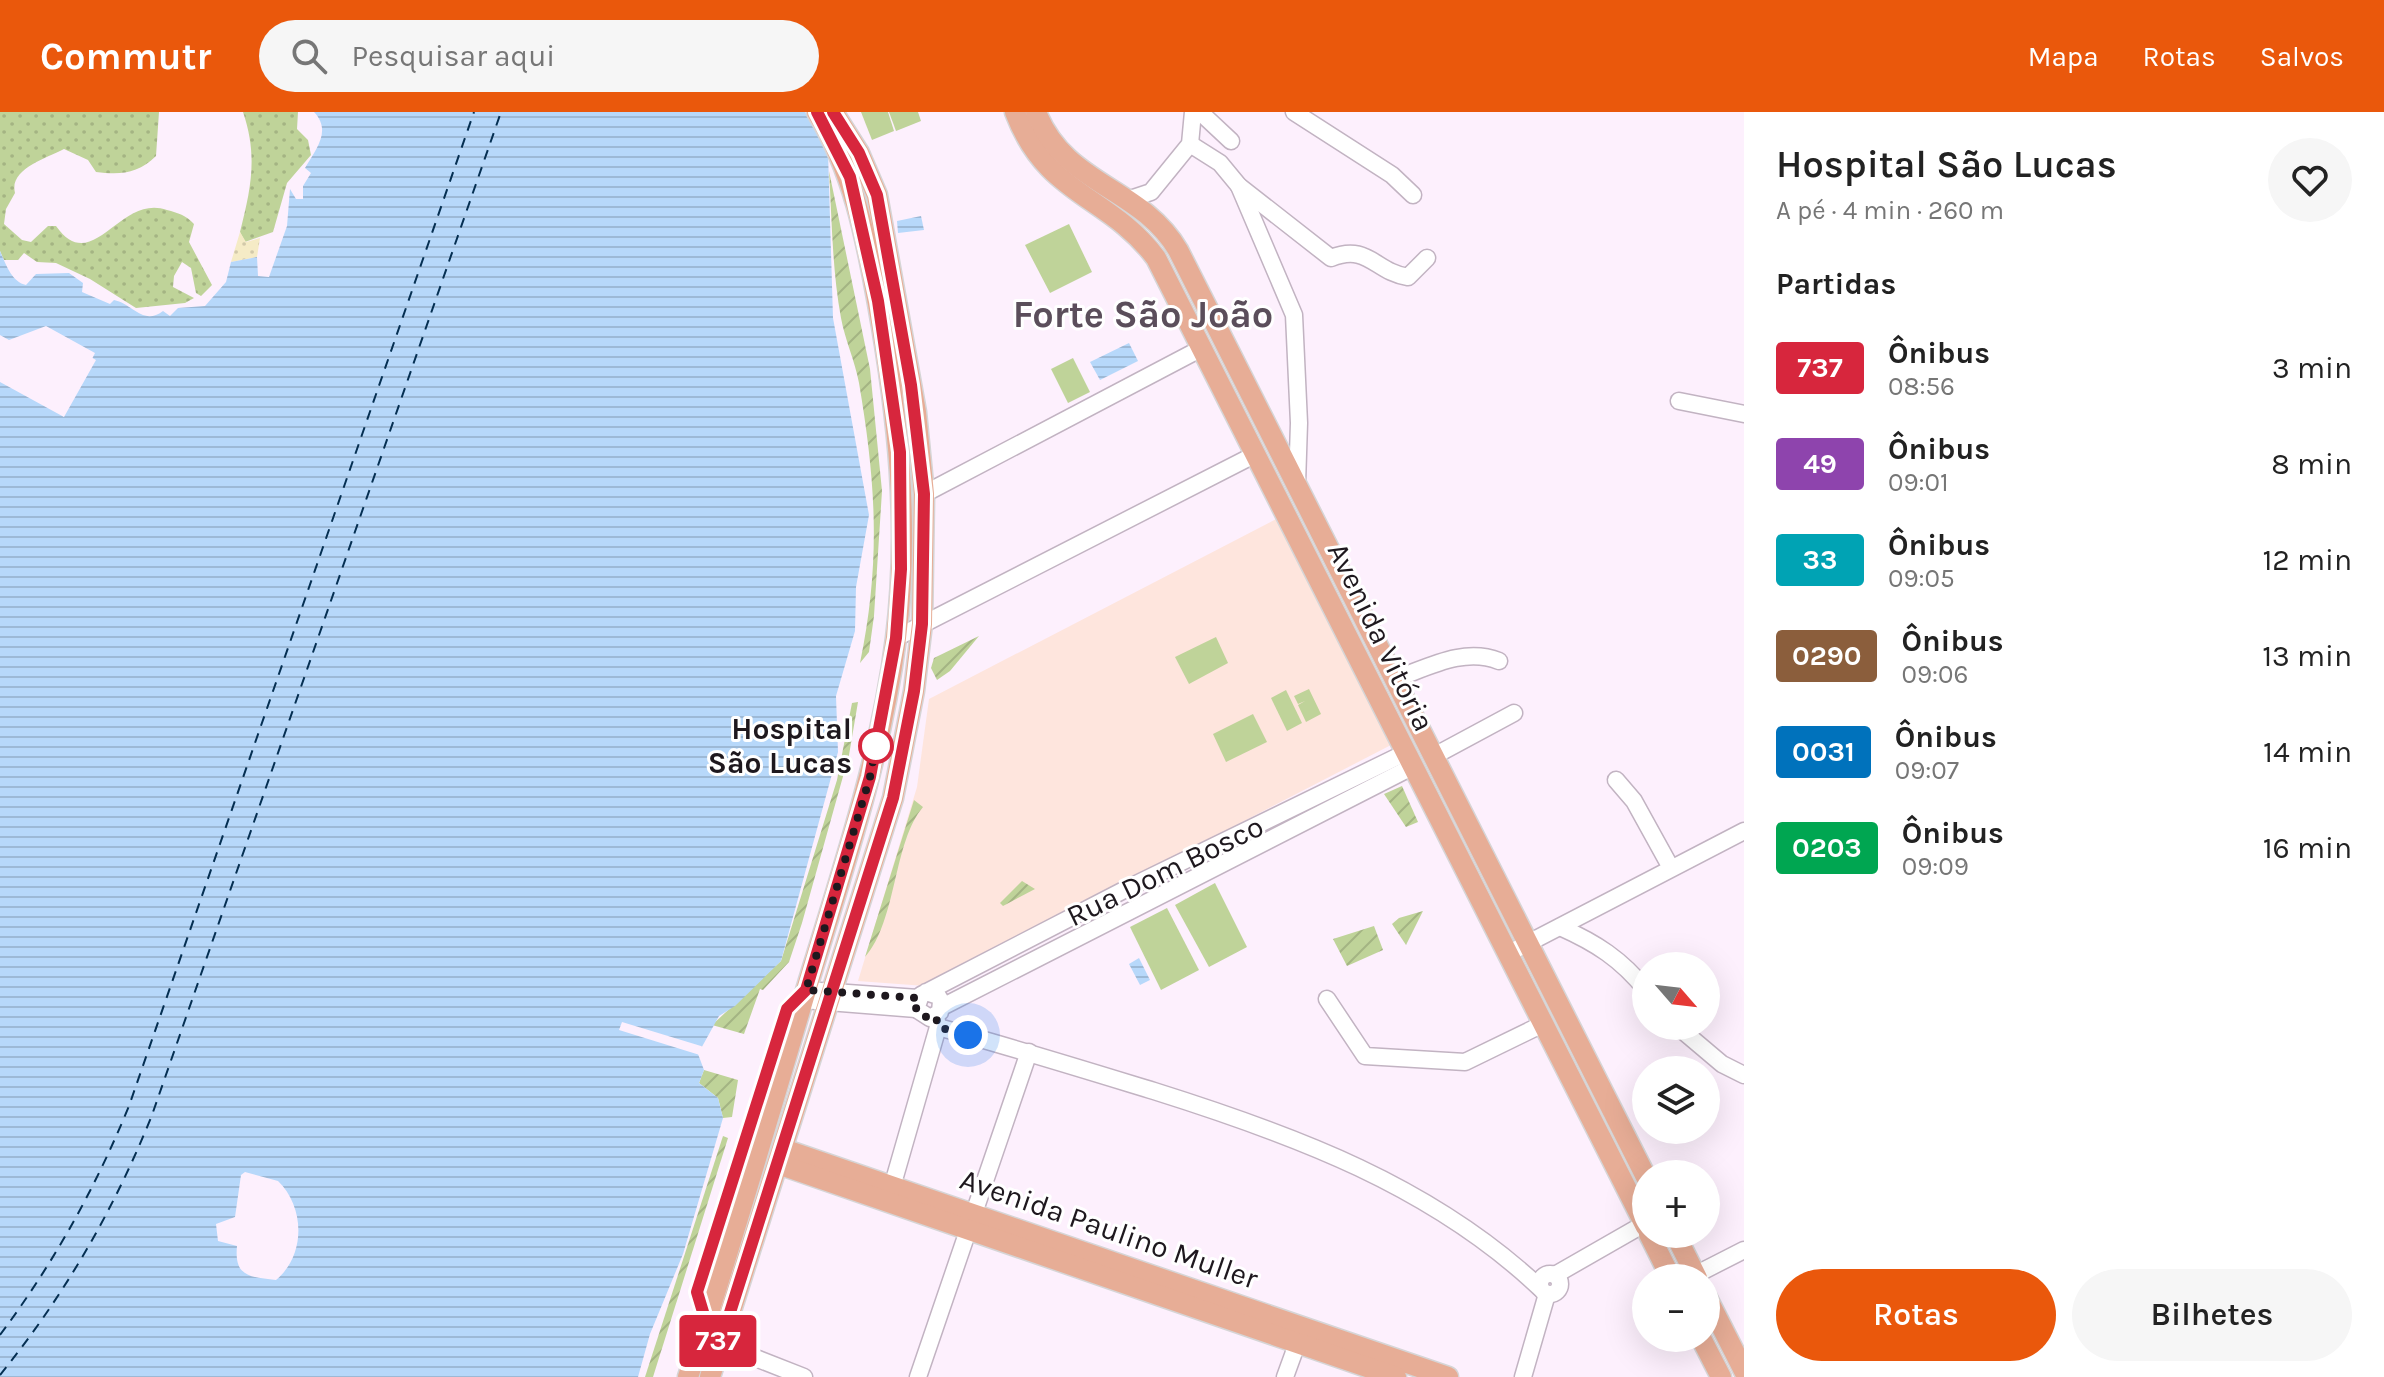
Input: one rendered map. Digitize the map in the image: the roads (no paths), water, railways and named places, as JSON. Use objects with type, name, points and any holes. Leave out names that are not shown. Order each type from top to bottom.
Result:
[{"type":"main road","points":[[688,1377],[755,1168],[870,777],[896,638],[902,507],[900,452],[886,349],[850,177],[817,112]]},
{"type":"main road","points":[[710,1377],[893,798],[914,691],[922,624],[924,494],[916,412],[877,195],[859,153],[833,112]]},
{"type":"main road","name":"Avenida Vitória","points":[[1015,112],[1030,146],[1046,167],[1127,226],[1156,258],[1632,1200]]},
{"type":"main road","name":"Avenida Vitória","points":[[1036,112],[1058,152],[1152,217],[1178,250],[1637,1160]]},
{"type":"main road","points":[[1409,760],[1430,750]]},
{"type":"main road","points":[[755,1168],[781,1157]]},
{"type":"main road","name":"Avenida Paulino Muller","points":[[781,1157],[892,1187],[970,1223],[1297,1344],[1355,1354]]},
{"type":"main road","name":"Avenida Paulino Muller","points":[[781,1157],[1402,1372],[1448,1377]]},
{"type":"main road","points":[[1720,1324],[1744,1371]]},
{"type":"main road","points":[[1708,1352],[1721,1377]]},
{"type":"street","points":[[1127,200],[1151,192],[1190,144],[1193,112]]},
{"type":"street","points":[[1200,112],[1231,141]]},
{"type":"street","points":[[1294,112],[1392,175],[1413,195]]},
{"type":"street","points":[[1190,144],[1220,163],[1255,205],[1331,258],[1347,252],[1363,254],[1398,275],[1408,277],[1427,258]]},
{"type":"street","points":[[1144,243],[1152,217],[1151,192]]},
{"type":"street","points":[[1255,205],[1294,315],[1299,423],[1297,486]]},
{"type":"street","points":[[924,494],[1202,348]]},
{"type":"street","points":[[1679,401],[1744,414]]},
{"type":"street","points":[[896,638],[1256,454]]},
{"type":"street","points":[[1395,679],[1457,657],[1482,654],[1499,661]]},
{"type":"street","points":[[1430,750],[1514,713]]},
{"type":"street","name":"Rua Dom Bosco","points":[[920,1000],[1124,890],[1409,760]]},
{"type":"street","name":"Rua Dom Bosco","points":[[938,1017],[1409,760]]},
{"type":"street","points":[[1616,780],[1634,801],[1671,868]]},
{"type":"street","points":[[1507,954],[1744,831]]},
{"type":"street","points":[[1560,927],[1602,946],[1632,973]]},
{"type":"street","points":[[805,995],[920,1000],[923,1017],[938,1017],[1029,1052],[1259,1124],[1362,1167],[1428,1202],[1527,1273],[1547,1283]]},
{"type":"street","points":[[1327,999],[1365,1056],[1465,1062],[1543,1024]]},
{"type":"street","points":[[892,1187],[938,1017]]},
{"type":"street","points":[[1694,1040],[1722,1064],[1744,1075]]},
{"type":"street","points":[[918,1377],[1029,1052]]},
{"type":"street","points":[[1523,1377],[1547,1283],[1632,1236]]},
{"type":"street","points":[[1718,1264],[1744,1250]]},
{"type":"street","points":[[706,1322],[720,1344],[804,1377]]},
{"type":"street","points":[[1285,1377],[1297,1344]]},
{"type":"water","points":[[314,112],[805,112],[828,152],[833,318],[869,515],[856,587],[855,631],[836,696],[838,752],[781,961],[735,1006],[719,1016],[698,1054],[704,1070],[699,1083],[718,1098],[723,1118],[683,1254],[650,1334],[638,1377],[0,1377],[0,382],[64,417],[96,360],[50,334],[12,343],[0,337],[0,251],[13,277],[26,285],[36,274],[69,273],[83,283],[82,292],[110,304],[114,300],[121,302],[144,315],[156,315],[163,311],[170,316],[178,308],[205,306],[226,282],[231,262],[257,257],[258,276],[269,277],[287,226],[290,189],[296,199],[303,199],[303,186],[311,173],[305,168],[322,133]],"holes":[[[245,1172],[278,1181],[293,1204],[298,1231],[293,1258],[276,1280],[251,1276],[241,1270],[237,1246],[218,1241],[216,1224],[235,1217],[241,1175]]]},
{"type":"water","points":[[921,216],[924,230],[898,233],[897,221]]},
{"type":"water","points":[[1129,343],[1138,361],[1100,380],[1090,362]]},
{"type":"water","points":[[1139,958],[1150,980],[1140,985],[1129,964]]},
{"type":"place","name":"Hospital São Lucas","points":[[876,746]]},
{"type":"district","name":"Forte São João","points":[[1143,314]]}]
